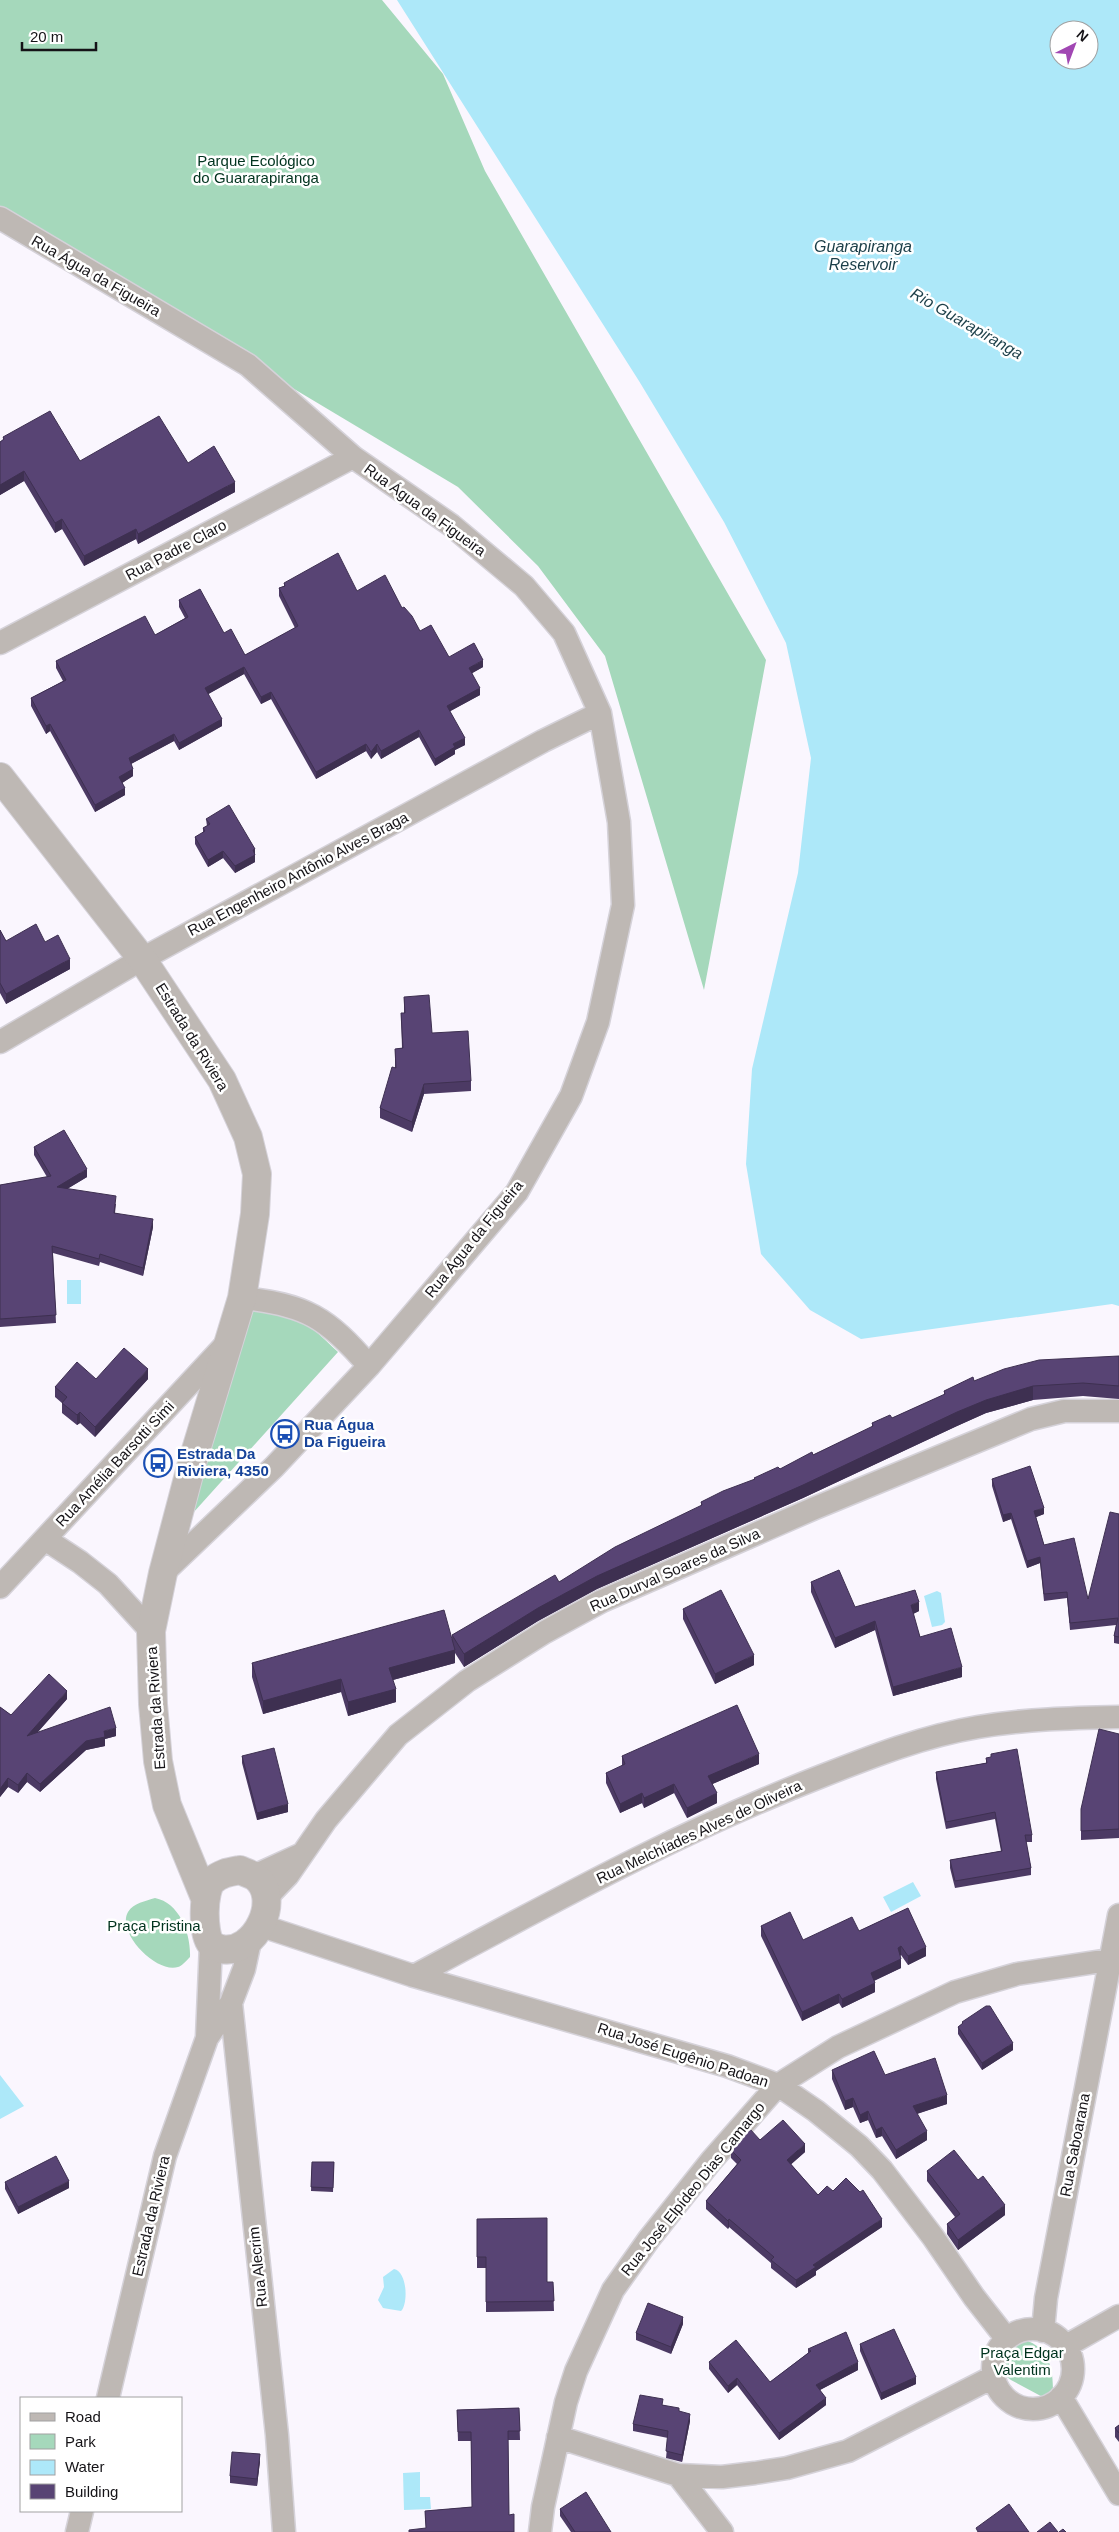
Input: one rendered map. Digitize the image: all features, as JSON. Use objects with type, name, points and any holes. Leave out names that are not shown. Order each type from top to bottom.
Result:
[{"type":"street","name":"Rua Água da Figueira","points":[[0,218],[248,366],[353,457],[451,525],[524,586],[564,633],[600,713],[620,822],[624,905],[598,1022],[571,1096],[517,1192],[368,1366],[274,1467],[163,1574]]},
{"type":"street","name":"Rua Padre Claro","points":[[0,643],[353,457]]},
{"type":"street","name":"Rua Engenheiro Antônio Alves Braga","points":[[0,1042],[142,959],[535,746],[600,713]]},
{"type":"street","name":"Estrada da Riviera","points":[[0,777],[142,959],[222,1080],[248,1137],[256,1182],[255,1214],[242,1298],[192,1464],[163,1574],[151,1631],[153,1704],[158,1761],[167,1805],[205,1898]]},
{"type":"street","points":[[242,1298],[276,1302],[312,1314],[344,1337],[368,1366]]},
{"type":"street","name":"Rua Amélia Barsotti Simi","points":[[0,1587],[230,1341]]},
{"type":"street","name":"Rua Durval Soares da Silva","points":[[261,1887],[288,1875],[326,1820],[398,1735],[467,1680],[545,1632],[602,1602],[815,1508],[1031,1419],[1064,1411],[1119,1411]]},
{"type":"street","name":"Estrada da Riviera","points":[[45,1539],[80,1562],[108,1584],[151,1631]]},
{"type":"street","name":"Rua Melchíades Alves de Oliveira","points":[[414,1976],[618,1868],[764,1798],[882,1752],[912,1742],[977,1727],[1051,1718],[1119,1718]]},
{"type":"street","points":[[182,1841],[225,1872]]},
{"type":"street","points":[[240,1870],[261,1887],[265,1912],[254,1933],[241,1947],[230,1950],[211,1944],[207,1933],[205,1898],[211,1882],[225,1872],[240,1870]]},
{"type":"street","name":"Rua Saboarana","points":[[1043,2330],[1046,2298],[1114,1960],[1119,1915]]},
{"type":"street","name":"Estrada da Riviera","points":[[108,2397],[165,2156],[207,2038],[231,2003],[244,1969],[254,1933]]},
{"type":"street","name":"Rua José Eugênio Padoan","points":[[254,1933],[414,1976],[683,2053],[778,2085],[816,2111],[852,2140],[882,2170],[934,2237],[974,2297],[1006,2338]]},
{"type":"street","name":"Estrada da Riviera","points":[[207,2038],[211,1944]]},
{"type":"street","name":"Rua José Elpídeo Dias Camargo","points":[[540,2532],[542,2507],[576,2371],[613,2290],[649,2240],[711,2161],[778,2085],[838,2047],[955,1992],[1017,1974],[1114,1960]]},
{"type":"street","name":"Rua Alecrim","points":[[231,2003],[277,2436],[284,2532]]},
{"type":"street","points":[[1066,2346],[1119,2316]]},
{"type":"street","points":[[1024,2330],[1043,2330],[1056,2336],[1066,2346],[1073,2372],[1067,2390],[1061,2397],[1052,2404],[1028,2409],[1016,2405],[1006,2398],[993,2377],[996,2353],[1006,2338],[1024,2330]]},
{"type":"street","points":[[558,2437],[678,2475],[722,2477],[755,2474],[824,2459],[871,2440],[993,2377]]},
{"type":"street","points":[[1061,2397],[1119,2494]]},
{"type":"street","points":[[678,2475],[722,2532]]},
{"type":"street","points":[[77,2532],[82,2512]]},
{"type":"green space","name":"Parque Ecológico do Guararapiranga","points":[[0,0],[382,0],[443,74],[485,171],[766,660],[704,990],[605,656],[538,566],[458,487],[0,213]]},
{"type":"green space","points":[[249,1304],[277,1310],[298,1319],[317,1332],[338,1352],[184,1523]]},
{"type":"green space","name":"Praça Pristina","points":[[155,1898],[171,1906],[186,1930],[190,1957],[178,1967],[169,1968],[150,1958],[133,1940],[128,1930],[126,1921],[130,1909],[133,1906]]},
{"type":"green space","name":"Praça Edgar Valentim","points":[[1020,2339],[1031,2342],[1045,2354],[1052,2372],[1052,2402],[1011,2380],[996,2369],[999,2354],[1005,2343]]},
{"type":"water","name":"Guarapiranga Reservoir","points":[[397,0],[1119,0],[1119,1306],[1112,1304],[861,1339],[810,1310],[761,1254],[746,1164],[752,1069],[798,873],[811,758],[786,643],[724,522],[639,381]]},
{"type":"water","points":[[67,1280],[81,1280],[81,1304],[67,1304]]},
{"type":"water","points":[[937,1591],[941,1593],[945,1622],[942,1625],[932,1627],[924,1596]]},
{"type":"water","points":[[913,1882],[921,1896],[891,1912],[883,1897]]},
{"type":"water","points":[[0,2075],[24,2106],[0,2119]]},
{"type":"water","points":[[394,2269],[399,2271],[404,2282],[406,2296],[401,2311],[383,2308],[378,2300],[384,2287],[383,2277]]},
{"type":"water","points":[[420,2472],[420,2497],[430,2497],[431,2509],[404,2510],[403,2473]]},
{"type":"building","points":[[50,411],[80,461],[159,416],[188,463],[214,446],[235,482],[138,534],[136,529],[84,556],[62,519],[55,523],[24,471],[0,485],[0,442],[4,439],[3,437]]},
{"type":"building","points":[[338,553],[357,591],[385,575],[402,608],[404,607],[412,616],[420,631],[431,625],[449,657],[474,643],[483,660],[469,668],[480,688],[447,706],[465,738],[453,744],[455,747],[435,759],[419,730],[381,751],[377,744],[371,752],[366,744],[316,772],[271,692],[261,697],[244,667],[205,688],[222,719],[179,743],[174,734],[129,758],[133,769],[119,777],[125,788],[95,805],[50,724],[46,726],[31,698],[66,680],[56,661],[145,616],[155,635],[188,617],[179,600],[200,589],[224,633],[231,629],[245,655],[298,626],[279,588],[285,586],[284,583]]},
{"type":"building","points":[[229,805],[255,849],[253,850],[255,855],[235,866],[223,851],[208,860],[195,837],[205,831],[203,828],[210,824],[206,819]]},
{"type":"building","points":[[36,924],[45,942],[58,935],[70,959],[6,994],[0,983],[0,930],[6,941]]},
{"type":"building","points":[[429,995],[432,1033],[468,1031],[471,1081],[424,1084],[412,1122],[380,1108],[392,1067],[396,1068],[395,1049],[403,1048],[401,1013],[405,1013],[404,997]]},
{"type":"building","points":[[64,1130],[87,1169],[57,1187],[116,1196],[114,1213],[153,1219],[143,1268],[100,1254],[99,1259],[52,1246],[56,1315],[0,1319],[0,1185],[51,1176],[34,1147]]},
{"type":"building","points":[[124,1348],[148,1369],[95,1427],[80,1412],[77,1415],[62,1403],[67,1397],[55,1387],[77,1362],[96,1379]]},
{"type":"building","points":[[1119,1356],[1119,1386],[1083,1383],[1033,1386],[986,1400],[803,1485],[597,1576],[538,1608],[464,1654],[452,1635],[555,1575],[559,1582],[615,1547],[702,1505],[701,1502],[723,1491],[755,1479],[778,1467],[780,1469],[812,1452],[813,1455],[873,1426],[872,1423],[890,1415],[892,1418],[945,1394],[944,1391],[973,1377],[974,1381],[1004,1369],[1039,1360]]},
{"type":"building","points":[[1030,1466],[1044,1508],[1034,1511],[1044,1545],[1074,1538],[1088,1599],[1110,1512],[1119,1514],[1119,1637],[1114,1636],[1118,1618],[1070,1623],[1067,1592],[1044,1594],[1040,1557],[1027,1561],[1011,1513],[1003,1515],[992,1479]]},
{"type":"building","points":[[839,1570],[855,1607],[915,1590],[919,1602],[911,1605],[920,1637],[951,1628],[962,1667],[893,1687],[875,1621],[835,1638],[811,1582]]},
{"type":"building","points":[[721,1590],[754,1655],[715,1674],[683,1609]]},
{"type":"building","points":[[444,1610],[455,1650],[389,1668],[396,1689],[348,1702],[341,1679],[263,1701],[252,1663]]},
{"type":"building","points":[[49,1674],[67,1691],[27,1736],[110,1707],[116,1728],[104,1731],[105,1737],[86,1741],[40,1784],[27,1773],[18,1785],[8,1778],[0,1789],[0,1707],[11,1715]]},
{"type":"building","points":[[737,1705],[759,1754],[708,1776],[717,1793],[687,1808],[674,1784],[644,1798],[642,1793],[620,1804],[606,1773],[625,1764],[622,1756]]},
{"type":"building","points":[[1099,1729],[1119,1734],[1119,1829],[1081,1831],[1081,1809]]},
{"type":"building","points":[[274,1748],[288,1804],[257,1813],[242,1756]]},
{"type":"building","points":[[1017,1749],[1032,1835],[1025,1835],[1031,1868],[955,1881],[950,1860],[1002,1851],[995,1812],[946,1822],[936,1772],[987,1763],[986,1758],[991,1757],[991,1754]]},
{"type":"building","points":[[908,1908],[926,1947],[908,1956],[901,1946],[898,1948],[901,1959],[871,1973],[875,1983],[842,1999],[839,1994],[802,2012],[761,1926],[790,1912],[803,1940],[852,1917],[859,1931]]},
{"type":"building","points":[[986,2006],[990,2006],[1013,2043],[982,2063],[958,2027],[962,2022]]},
{"type":"building","points":[[874,2051],[885,2075],[935,2058],[947,2095],[913,2106],[927,2131],[896,2150],[882,2127],[876,2130],[868,2111],[860,2115],[853,2098],[845,2101],[832,2070]]},
{"type":"building","points":[[783,2120],[805,2144],[787,2160],[818,2195],[827,2186],[833,2191],[846,2178],[860,2192],[863,2190],[882,2219],[813,2265],[816,2267],[796,2280],[771,2260],[774,2257],[706,2201],[741,2160],[731,2150],[750,2129],[760,2140]]},
{"type":"building","points":[[954,2150],[978,2180],[983,2176],[1005,2205],[958,2240],[947,2224],[960,2214],[927,2171]]},
{"type":"building","points":[[56,2156],[69,2181],[18,2207],[5,2182]]},
{"type":"building","points":[[312,2162],[334,2162],[333,2188],[311,2187]]},
{"type":"building","points":[[547,2218],[547,2282],[553,2282],[554,2301],[486,2302],[486,2257],[477,2257],[477,2219]]},
{"type":"building","points":[[648,2303],[683,2317],[671,2347],[636,2333]]},
{"type":"building","points":[[894,2329],[916,2377],[881,2393],[860,2344]]},
{"type":"building","points":[[846,2332],[858,2362],[816,2385],[826,2398],[779,2433],[737,2378],[728,2386],[709,2362],[736,2340],[770,2382],[811,2351],[808,2349]]},
{"type":"building","points":[[640,2395],[663,2399],[662,2405],[679,2408],[679,2411],[690,2414],[682,2455],[666,2451],[668,2431],[633,2424]]},
{"type":"building","points":[[519,2408],[520,2431],[508,2431],[509,2515],[514,2514],[514,2532],[409,2532],[409,2530],[426,2528],[425,2511],[472,2507],[471,2432],[458,2432],[457,2410]]},
{"type":"building","points":[[1119,2425],[1119,2433],[1115,2428]]},
{"type":"building","points":[[232,2452],[260,2454],[257,2479],[230,2476]]},
{"type":"building","points":[[586,2492],[611,2532],[575,2532],[560,2509]]},
{"type":"building","points":[[1009,2504],[1029,2532],[978,2532],[976,2528]]},
{"type":"building","points":[[1050,2522],[1058,2532],[1037,2532]]},
{"type":"place","name":"Rua Água Da Figueira","points":[[285,1434]]},
{"type":"place","name":"Estrada Da Riviera, 4350","points":[[158,1463]]},
{"type":"water label","name":"Rio Guarapiranga","points":[[967,323]]}]
